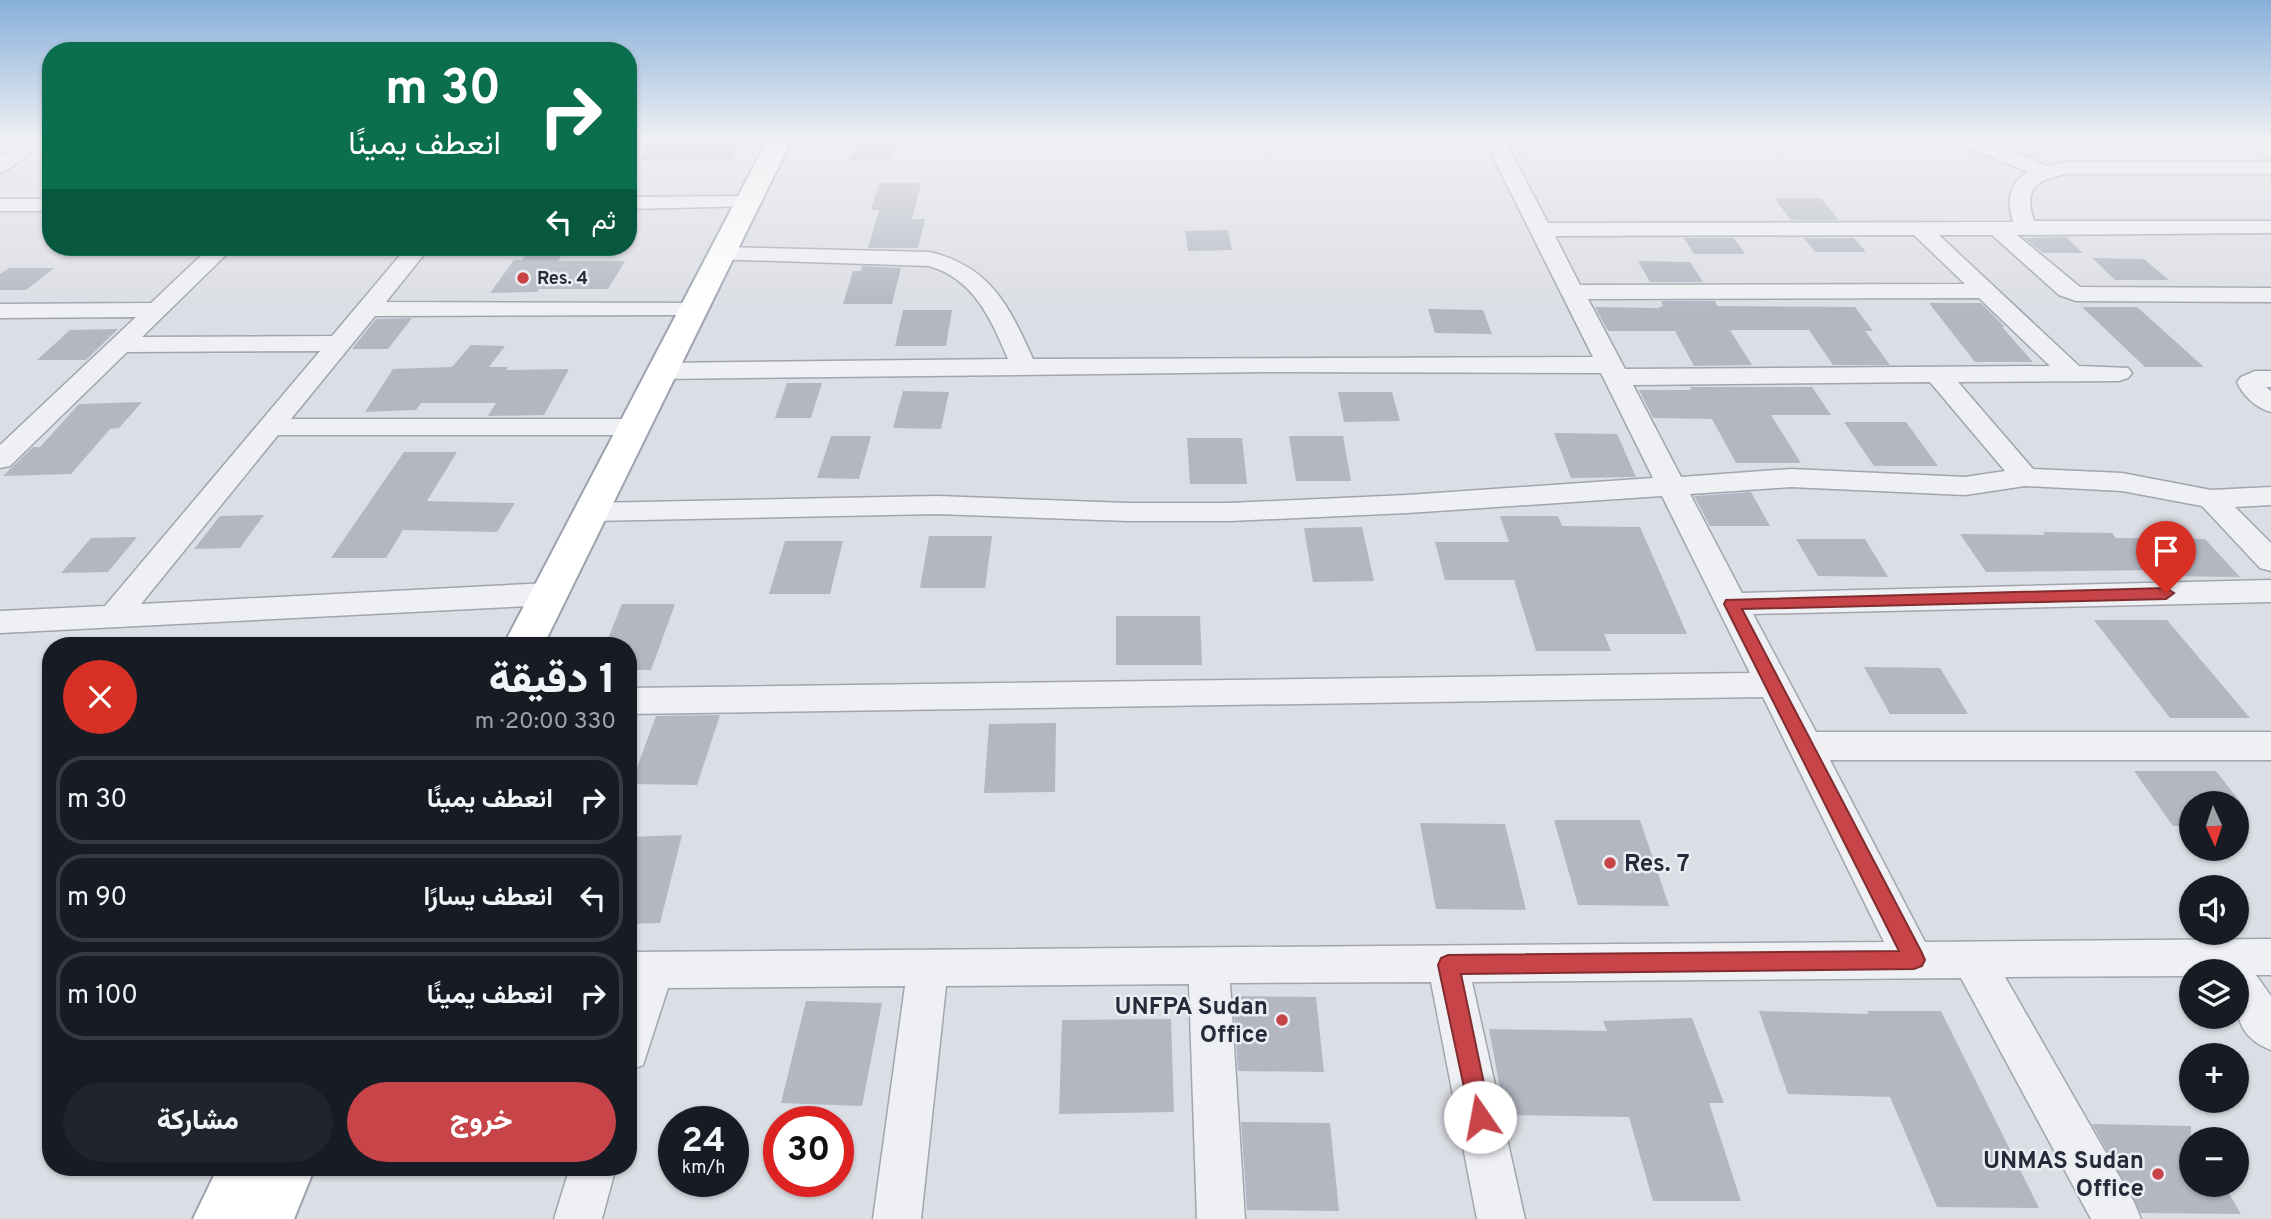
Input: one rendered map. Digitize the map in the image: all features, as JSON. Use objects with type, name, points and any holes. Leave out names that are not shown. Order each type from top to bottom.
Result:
[{"type":"main road","points":[[528,637],[692,308],[752,196]]},
{"type":"main road","points":[[222,1219],[244,1176]]},
{"type":"main road","points":[[265,1219],[283,1176]]},
{"type":"street","points":[[1523,196],[1914,960]]},
{"type":"street","points":[[2020,196],[2017,205],[2025,227]]},
{"type":"street","points":[[637,203],[749,202]]},
{"type":"street","points":[[0,205],[42,205]]},
{"type":"street","points":[[1918,227],[2073,374]]},
{"type":"street","points":[[1996,227],[2067,290],[2076,294],[2271,295]]},
{"type":"street","points":[[1540,230],[2271,227]]},
{"type":"street","points":[[721,254],[930,259],[947,262],[961,269],[980,285],[998,309],[1024,368]]},
{"type":"street","points":[[0,460],[213,256]]},
{"type":"street","points":[[113,617],[411,256]]},
{"type":"street","points":[[1571,292],[1986,291]]},
{"type":"street","points":[[367,309],[692,308]]},
{"type":"street","points":[[0,311],[156,310]]},
{"type":"street","points":[[120,345],[338,343]]},
{"type":"street","points":[[660,371],[1268,364],[1611,371],[2119,373]]},
{"type":"street","points":[[1937,374],[2025,477]]},
{"type":"street","points":[[2271,379],[2255,379],[2250,382],[2253,389],[2271,404]]},
{"type":"street","points":[[269,427],[633,427]]},
{"type":"street","points":[[0,433],[28,433]]},
{"type":"street","points":[[592,512],[937,505],[1128,512],[1230,512],[1407,504],[1791,478],[1965,486],[2025,477],[2122,482],[2211,499],[2271,496]]},
{"type":"street","points":[[2211,499],[2271,561]]},
{"type":"street","points":[[1732,604],[2271,591]]},
{"type":"street","points":[[0,622],[549,594]]},
{"type":"street","points":[[637,701],[1773,685]]},
{"type":"street","points":[[1804,746],[2271,747]]},
{"type":"street","points":[[2249,964],[2271,957]]},
{"type":"street","points":[[1972,958],[2117,1219]]},
{"type":"street","points":[[637,995],[641,970],[928,965],[1209,967],[1972,958],[2179,968]]},
{"type":"street","points":[[897,1219],[928,965]]},
{"type":"street","points":[[1448,965],[1501,1219]]},
{"type":"street","points":[[1209,967],[1221,1219]]},
{"type":"street","points":[[2249,999],[2271,1030]]},
{"type":"street","points":[[578,1219],[590,1176]]},
{"type":"building","points":[[875,196],[918,196],[912,219],[925,219],[918,248],[868,248],[879,210],[871,210]]},
{"type":"building","points":[[1774,198],[1821,198],[1839,220],[1791,220]]},
{"type":"building","points":[[1228,230],[1232,250],[1188,251],[1185,231]]},
{"type":"building","points":[[2066,237],[2083,253],[2043,253],[2024,238]]},
{"type":"building","points":[[1684,238],[1734,238],[1745,254],[1694,254]]},
{"type":"building","points":[[1804,238],[1854,238],[1866,252],[1815,252]]},
{"type":"building","points":[[525,256],[561,256],[558,261],[625,261],[608,289],[539,289],[537,292],[490,293],[514,260],[522,260]]},
{"type":"building","points":[[2092,258],[2144,259],[2169,280],[2115,280]]},
{"type":"building","points":[[1638,261],[1690,262],[1703,282],[1650,282]]},
{"type":"building","points":[[862,266],[901,268],[892,304],[843,304],[853,271],[861,271]]},
{"type":"building","points":[[9,268],[54,268],[26,290],[0,290],[0,274]]},
{"type":"building","points":[[1661,301],[1715,301],[1717,306],[1855,307],[1873,331],[1865,331],[1890,365],[1833,365],[1809,330],[1730,330],[1752,365],[1694,366],[1675,331],[1608,331],[1595,307],[1658,308],[1663,306]]},
{"type":"building","points":[[1929,303],[1981,303],[2005,327],[2002,327],[2033,362],[1975,362]]},
{"type":"building","points":[[2082,307],[2137,307],[2204,367],[2145,367]]},
{"type":"building","points":[[1428,309],[1483,310],[1492,334],[1435,333]]},
{"type":"building","points":[[903,310],[952,310],[946,346],[895,346]]},
{"type":"building","points":[[412,318],[388,349],[352,349],[376,319]]},
{"type":"building","points":[[118,329],[86,360],[37,360],[70,330]]},
{"type":"building","points":[[471,345],[505,346],[489,367],[508,367],[506,370],[569,369],[544,415],[488,416],[496,403],[421,403],[416,410],[365,412],[393,369],[452,367]]},
{"type":"building","points":[[787,383],[822,383],[811,418],[775,418]]},
{"type":"building","points":[[1690,387],[1812,387],[1831,415],[1771,415],[1801,463],[1736,463],[1712,419],[1653,418],[1639,390],[1691,390]]},
{"type":"building","points":[[903,391],[949,392],[941,429],[893,428]]},
{"type":"building","points":[[1338,392],[1392,392],[1400,421],[1344,422]]},
{"type":"building","points":[[142,402],[119,428],[110,429],[71,474],[3,476],[33,447],[40,447],[79,404]]},
{"type":"building","points":[[1844,422],[1906,422],[1938,466],[1874,466]]},
{"type":"building","points":[[1554,433],[1617,434],[1636,477],[1571,478]]},
{"type":"building","points":[[831,436],[871,436],[859,479],[817,478]]},
{"type":"building","points":[[1289,436],[1343,436],[1351,481],[1296,481]]},
{"type":"building","points":[[1187,438],[1242,438],[1247,484],[1190,484]]},
{"type":"building","points":[[404,452],[457,452],[427,501],[515,503],[497,532],[403,530],[386,558],[331,558]]},
{"type":"building","points":[[1751,492],[1770,526],[1710,526],[1694,496]]},
{"type":"building","points":[[264,515],[240,548],[194,549],[220,516]]},
{"type":"building","points":[[1500,516],[1558,516],[1562,526],[1640,527],[1687,634],[1604,634],[1611,651],[1536,651],[1514,580],[1445,580],[1435,542],[1509,542]]},
{"type":"building","points":[[1362,527],[1374,581],[1313,582],[1304,528]]},
{"type":"building","points":[[2043,532],[2112,533],[2116,538],[2205,539],[2240,577],[2169,576],[2163,570],[1986,572],[1960,534],[2045,535]]},
{"type":"building","points":[[929,536],[992,536],[985,588],[920,588]]},
{"type":"building","points":[[137,537],[108,572],[61,573],[91,538]]},
{"type":"building","points":[[1796,539],[1865,539],[1888,577],[1818,576]]},
{"type":"building","points":[[785,541],[843,541],[830,594],[769,594]]},
{"type":"building","points":[[622,604],[675,604],[651,670],[637,670],[637,637],[609,637]]},
{"type":"building","points":[[1116,616],[1200,616],[1202,665],[1116,665]]},
{"type":"building","points":[[2094,620],[2167,620],[2250,718],[2170,718]]},
{"type":"building","points":[[1864,667],[1940,668],[1968,714],[1890,714]]},
{"type":"building","points":[[720,715],[697,785],[637,784],[637,768],[656,716]]},
{"type":"building","points":[[1056,723],[1055,792],[984,793],[989,724]]},
{"type":"building","points":[[2134,771],[2216,771],[2232,791],[2179,791],[2179,826],[2173,826]]},
{"type":"building","name":"Res. 7","points":[[1554,820],[1640,820],[1669,906],[1578,905]]},
{"type":"building","points":[[1420,823],[1505,824],[1526,910],[1436,909]]},
{"type":"building","points":[[682,835],[660,923],[637,924],[637,837]]},
{"type":"building","points":[[1233,996],[1316,997],[1324,1072],[1238,1071]]},
{"type":"building","points":[[806,1001],[882,1003],[862,1106],[781,1103]]},
{"type":"building","points":[[1759,1011],[1869,1014],[1867,1011],[1941,1011],[2039,1208],[1937,1207],[1890,1097],[1788,1094]]},
{"type":"building","points":[[1692,1018],[1724,1103],[1709,1103],[1741,1201],[1653,1201],[1629,1117],[1505,1115],[1489,1029],[1607,1031],[1603,1021]]},
{"type":"building","points":[[1171,1019],[1174,1112],[1059,1114],[1062,1020]]},
{"type":"building","points":[[1241,1122],[1330,1123],[1339,1211],[1247,1210]]},
{"type":"building","points":[[2092,1124],[2191,1126],[2179,1127],[2179,1197],[2231,1197],[2241,1214],[2141,1213]]},
{"type":"place","name":"Res. 4","points":[[523,278]]},
{"type":"place","name":"Res. 7","points":[[1610,863]]},
{"type":"place","name":"UNFPA Sudan Office","points":[[1282,1020]]},
{"type":"place","name":"UNMAS Sudan Office","points":[[2158,1174]]},
{"type":"route","points":[[1480,1117],[1448,965],[1914,960],[1732,604],[2166,593]]}]
